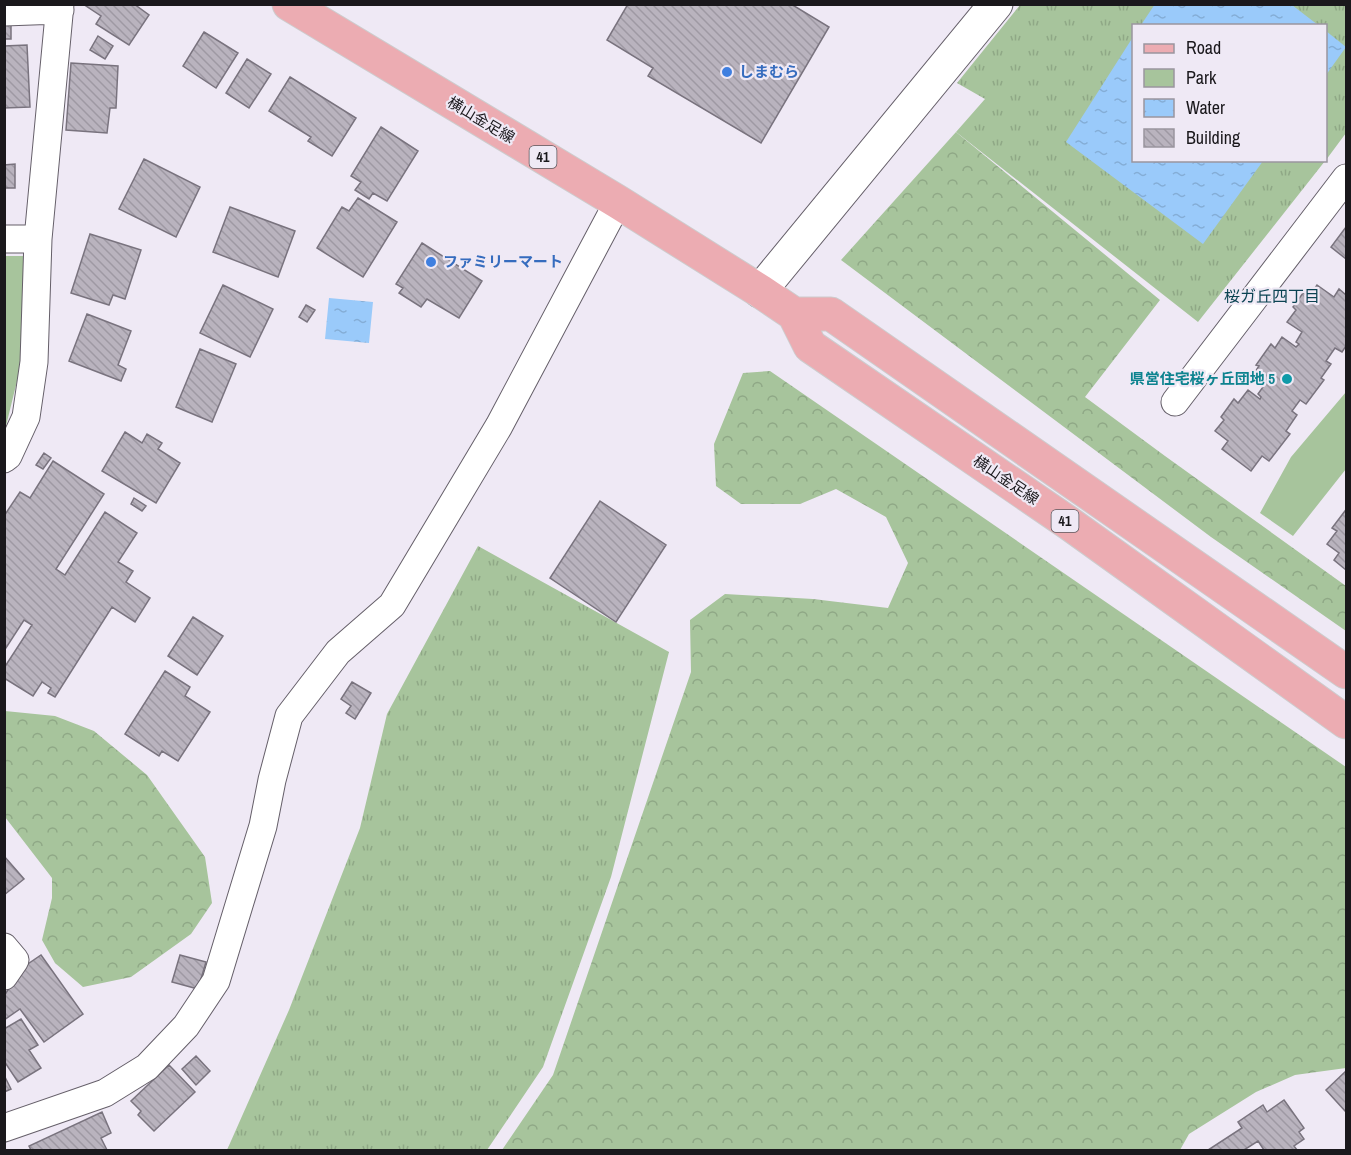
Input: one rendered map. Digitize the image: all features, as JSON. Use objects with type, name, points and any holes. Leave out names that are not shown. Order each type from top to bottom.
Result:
[{"type":"main road","name":"横山金足線","points":[[289,4],[618,201],[794,314],[810,346],[1070,524],[1347,722]]},
{"type":"main road","name":"41","points":[[794,314],[831,314],[1347,672]]},
{"type":"street","points":[[760,291],[996,4]]},
{"type":"street","points":[[4,12],[60,7],[38,239],[34,362],[26,417],[8,456],[4,459]]},
{"type":"street","points":[[1175,402],[1347,178]]},
{"type":"street","points":[[4,1128],[105,1093],[147,1067],[186,1026],[216,981],[263,826],[272,780],[289,716],[338,652],[392,605],[499,426],[618,201]]},
{"type":"street","points":[[4,239],[38,239]]},
{"type":"street","points":[[4,947],[15,960],[4,976]]},
{"type":"green space","points":[[1020,5],[1346,5],[1346,133],[1327,159],[1327,24],[1132,24],[1132,162],[1324,162],[1198,322],[956,132],[985,99],[957,83]]},
{"type":"green space","points":[[956,132],[1160,300],[1085,397],[1346,586],[1346,631],[1211,537],[841,260]]},
{"type":"green space","points":[[4,256],[26,256],[20,369],[4,434]]},
{"type":"green space","points":[[770,371],[1346,767],[1346,1068],[1295,1075],[1256,1092],[1189,1134],[1180,1150],[502,1150],[553,1075],[691,672],[690,620],[725,594],[813,599],[888,608],[908,563],[886,517],[836,489],[800,504],[741,504],[716,486],[714,444],[743,373]]},
{"type":"green space","points":[[1346,392],[1346,469],[1293,536],[1260,513],[1291,457]]},
{"type":"green space","points":[[478,546],[669,652],[611,877],[543,1067],[487,1150],[227,1150],[289,1010],[360,828],[387,714]]},
{"type":"green space","points":[[5,711],[55,716],[94,731],[147,775],[205,857],[212,903],[191,934],[131,977],[83,987],[55,963],[42,940],[52,898],[52,878],[5,817]]},
{"type":"water","points":[[1155,4],[1292,5],[1317,24],[1142,24]]},
{"type":"water","points":[[1327,32],[1346,47],[1327,74]]},
{"type":"water","points":[[1132,39],[1132,162],[1262,162],[1203,244],[1066,142]]},
{"type":"water","points":[[329,298],[373,302],[369,343],[325,339]]},
{"type":"building","points":[[83,4],[134,4],[149,15],[129,45],[96,24],[101,16]]},
{"type":"building","name":"しまむら","points":[[628,4],[791,4],[829,27],[761,143],[648,76],[653,68],[607,40]]},
{"type":"building","points":[[11,22],[11,39],[4,39],[4,23]]},
{"type":"building","points":[[204,32],[238,53],[216,88],[183,66]]},
{"type":"building","points":[[98,36],[113,46],[105,59],[90,50]]},
{"type":"building","points":[[27,45],[30,107],[4,108],[4,46]]},
{"type":"building","points":[[247,59],[271,74],[249,108],[226,93]]},
{"type":"building","points":[[71,63],[118,66],[116,108],[110,108],[107,133],[66,130]]},
{"type":"building","points":[[290,77],[356,118],[332,156],[308,141],[311,137],[269,111]]},
{"type":"building","points":[[381,127],[418,151],[387,201],[373,193],[369,199],[355,190],[361,182],[351,176]]},
{"type":"building","points":[[144,159],[200,187],[176,237],[119,209]]},
{"type":"building","points":[[15,164],[15,188],[5,188],[4,214],[4,165]]},
{"type":"building","points":[[358,198],[397,222],[363,277],[317,248],[342,207],[349,211]]},
{"type":"building","points":[[230,207],[295,231],[278,277],[213,252]]},
{"type":"building","points":[[1346,227],[1346,259],[1331,247]]},
{"type":"building","points":[[90,234],[141,250],[125,299],[113,295],[109,305],[71,293]]},
{"type":"building","name":"ファミリーマート","points":[[422,243],[482,281],[459,318],[427,299],[421,307],[399,293],[403,288],[396,284]]},
{"type":"building","points":[[223,285],[273,309],[250,357],[200,333]]},
{"type":"building","name":"県営住宅桜ヶ丘団地 5","points":[[1317,285],[1334,297],[1339,289],[1346,295],[1346,346],[1342,352],[1335,348],[1326,361],[1331,364],[1321,378],[1324,380],[1306,404],[1300,400],[1292,411],[1297,415],[1286,431],[1290,434],[1269,461],[1262,456],[1251,471],[1222,449],[1228,441],[1215,431],[1224,420],[1221,417],[1234,399],[1238,403],[1248,390],[1260,399],[1258,394],[1263,387],[1251,378],[1259,366],[1256,365],[1271,344],[1275,348],[1282,337],[1296,347],[1299,344],[1296,342],[1302,332],[1287,322],[1296,310],[1293,307],[1303,293],[1309,297]]},
{"type":"building","points":[[306,305],[315,310],[307,322],[299,317]]},
{"type":"building","points":[[87,314],[131,331],[118,365],[126,369],[121,381],[69,361]]},
{"type":"building","points":[[200,349],[236,364],[212,422],[176,407]]},
{"type":"building","points":[[125,432],[142,443],[147,434],[162,443],[158,449],[180,463],[156,503],[102,471]]},
{"type":"building","points":[[44,453],[51,458],[43,469],[36,465]]},
{"type":"building","points":[[53,461],[104,494],[56,569],[65,575],[105,512],[137,533],[118,562],[133,571],[126,582],[150,598],[135,622],[112,607],[55,697],[48,693],[51,688],[42,682],[33,696],[4,678],[4,668],[32,625],[24,620],[4,651],[4,516],[20,492],[30,498]]},
{"type":"building","points":[[134,498],[146,506],[142,511],[131,504]]},
{"type":"building","points":[[600,501],[666,545],[616,622],[550,578]]},
{"type":"building","points":[[1345,511],[1346,570],[1334,560],[1339,553],[1327,544],[1337,531],[1332,528]]},
{"type":"building","points":[[193,617],[223,636],[197,675],[168,656]]},
{"type":"building","points":[[165,671],[190,687],[185,696],[210,712],[178,761],[162,751],[159,756],[125,734]]},
{"type":"building","points":[[352,682],[371,693],[355,719],[346,713],[351,706],[341,699]]},
{"type":"building","points":[[4,856],[24,879],[4,895]]},
{"type":"building","points":[[41,955],[83,1014],[44,1042],[20,1009],[4,1020],[4,996],[22,968]]},
{"type":"building","points":[[180,955],[206,962],[198,989],[172,982]]},
{"type":"building","points":[[21,1019],[38,1045],[29,1050],[41,1068],[18,1082],[4,1061],[4,1029]]},
{"type":"building","points":[[196,1056],[210,1071],[196,1085],[182,1069]]},
{"type":"building","points":[[169,1065],[195,1092],[154,1131],[138,1115],[141,1111],[131,1101]]},
{"type":"building","points":[[1346,1071],[1346,1112],[1326,1090]]},
{"type":"building","points":[[4,1075],[11,1089],[4,1092]]},
{"type":"building","points":[[1284,1100],[1304,1128],[1299,1132],[1304,1139],[1294,1146],[1297,1150],[1264,1150],[1258,1141],[1244,1150],[1208,1150],[1242,1128],[1238,1122],[1263,1105],[1267,1112]]},
{"type":"building","points":[[102,1112],[111,1133],[101,1138],[107,1150],[31,1150],[29,1146]]},
{"type":"place","name":"しまむら","points":[[727,72]]},
{"type":"place","name":"ファミリーマート","points":[[431,262]]},
{"type":"place","name":"県営住宅桜ヶ丘団地 5","points":[[1287,379]]},
{"type":"district","name":"桜ガ丘四丁目","points":[[1272,296]]}]
